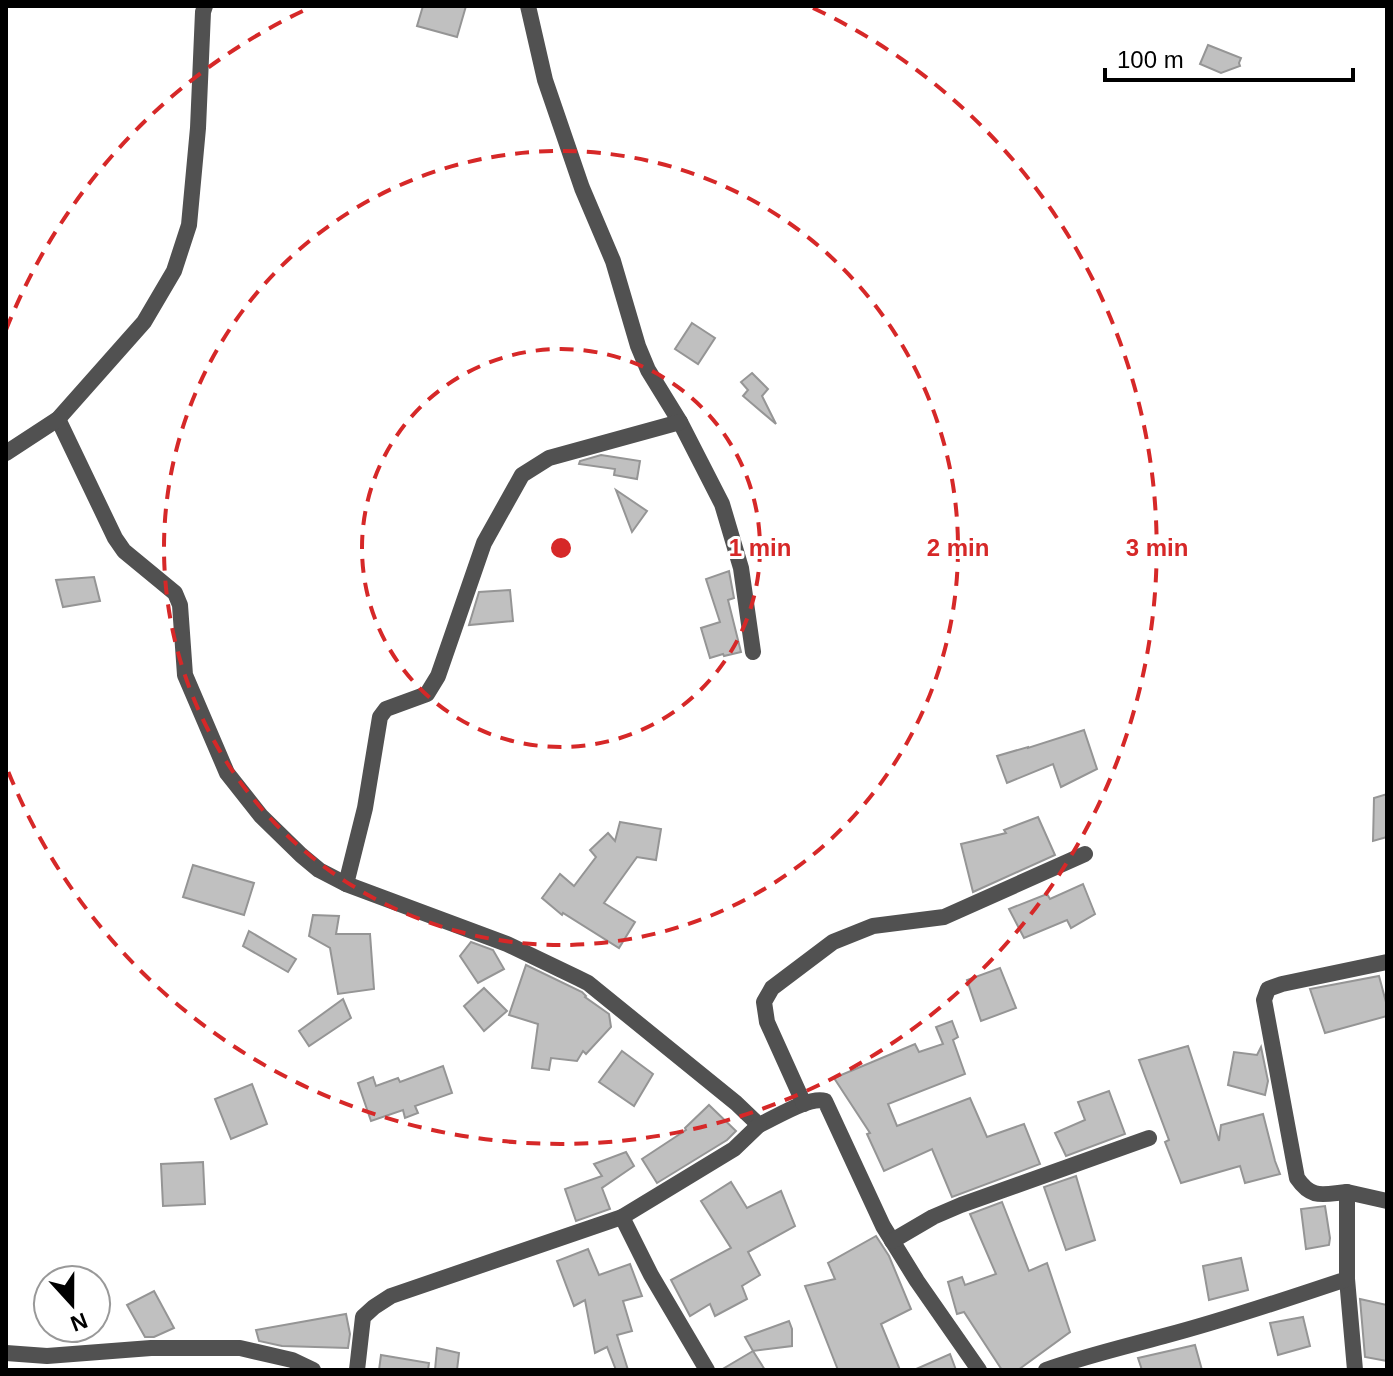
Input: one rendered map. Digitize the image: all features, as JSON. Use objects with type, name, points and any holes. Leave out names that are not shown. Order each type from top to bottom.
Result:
[{"type":"street","points":[[6,453],[58,419],[144,322],[174,271],[189,225],[205,6]]},
{"type":"street","points":[[528,6],[545,80],[582,188],[613,261],[638,346],[648,370],[680,422],[722,504],[741,568],[753,652]]},
{"type":"street","points":[[58,419],[115,538],[124,551],[175,593],[180,605],[185,675],[227,773],[261,816],[319,870],[346,884],[507,944],[588,983],[759,1125]]},
{"type":"street","points":[[346,884],[365,808],[380,717],[386,709],[427,694],[438,676],[484,543],[522,475],[549,458],[680,422]]},
{"type":"street","points":[[804,1104],[767,1022],[764,1002],[772,988],[833,942],[873,926],[944,917],[1085,854]]},
{"type":"street","points":[[1387,962],[1282,984],[1268,989],[1264,1000],[1297,1178],[1305,1189],[1316,1194],[1347,1192],[1387,1201]]},
{"type":"street","points":[[357,1370],[363,1317],[391,1296],[622,1217],[734,1149],[759,1125],[819,1099],[825,1101],[883,1226],[979,1370]]},
{"type":"street","points":[[892,1241],[961,1205],[1149,1138]]},
{"type":"street","points":[[1347,1192],[1347,1279],[1355,1370]]},
{"type":"street","points":[[622,1217],[651,1275],[707,1370]]},
{"type":"street","points":[[1046,1370],[1347,1279]]},
{"type":"street","points":[[6,1353],[47,1356],[151,1348],[240,1348],[292,1360],[313,1370]]},
{"type":"building","points":[[423,6],[466,6],[457,37],[417,26]]},
{"type":"building","points":[[1208,45],[1241,58],[1240,66],[1221,73],[1200,64]]},
{"type":"building","points":[[692,323],[715,338],[698,364],[675,349]]},
{"type":"building","points":[[752,373],[768,389],[762,396],[776,424],[743,396],[748,390],[741,382]]},
{"type":"building","points":[[601,455],[640,461],[637,479],[614,475],[615,469],[579,464]]},
{"type":"building","points":[[616,490],[647,511],[632,532]]},
{"type":"building","points":[[729,571],[734,598],[728,600],[741,652],[710,658],[701,628],[720,622],[706,579]]},
{"type":"building","points":[[94,577],[100,601],[63,607],[56,580]]},
{"type":"building","points":[[510,590],[513,621],[469,625],[479,592]]},
{"type":"building","points":[[1084,730],[1097,769],[1061,787],[1053,764],[1007,783],[997,756]]},
{"type":"building","points":[[1387,794],[1387,837],[1373,841],[1374,798]]},
{"type":"building","points":[[1038,817],[1055,855],[973,892],[961,844],[1006,833],[1004,830]]},
{"type":"building","points":[[620,822],[661,829],[656,860],[637,857],[604,903],[635,922],[619,948],[562,915],[542,898],[560,874],[574,886],[596,857],[590,850],[608,833],[615,841]]},
{"type":"building","points":[[193,865],[254,883],[244,915],[183,897]]},
{"type":"building","points":[[1083,884],[1095,914],[1071,928],[1067,920],[1024,938],[1009,909],[1047,894],[1050,899]]},
{"type":"building","points":[[313,915],[339,916],[336,934],[370,934],[374,989],[338,994],[330,948],[309,936]]},
{"type":"building","points":[[249,931],[296,959],[288,972],[243,946]]},
{"type":"building","points":[[471,942],[493,950],[504,969],[478,983],[460,956]]},
{"type":"building","points":[[526,965],[582,992],[609,1014],[611,1027],[586,1054],[583,1051],[577,1061],[551,1058],[549,1070],[532,1068],[538,1024],[509,1015]]},
{"type":"building","points":[[1000,968],[1016,1008],[981,1021],[967,980]]},
{"type":"building","points":[[1379,976],[1387,1016],[1325,1033],[1310,989]]},
{"type":"building","points":[[484,988],[507,1011],[484,1031],[464,1006]]},
{"type":"building","points":[[343,999],[351,1018],[309,1046],[299,1031]]},
{"type":"building","points":[[952,1021],[958,1037],[953,1040],[965,1074],[888,1104],[897,1126],[970,1098],[987,1137],[1024,1124],[1040,1164],[952,1197],[932,1149],[884,1171],[867,1134],[870,1133],[834,1078],[915,1044],[919,1052],[943,1044],[936,1027]]},
{"type":"building","points":[[1188,1046],[1219,1141],[1221,1125],[1263,1114],[1280,1174],[1245,1183],[1240,1166],[1181,1183],[1165,1142],[1169,1140],[1139,1060]]},
{"type":"building","points":[[1261,1047],[1268,1081],[1265,1095],[1228,1085],[1234,1052],[1257,1055]]},
{"type":"building","points":[[622,1051],[653,1074],[634,1106],[599,1082]]},
{"type":"building","points":[[443,1066],[452,1093],[415,1106],[418,1113],[405,1118],[403,1110],[371,1121],[358,1083],[373,1077],[376,1086],[398,1078],[400,1082]]},
{"type":"building","points":[[252,1084],[267,1124],[231,1139],[215,1099]]},
{"type":"building","points":[[1109,1091],[1125,1134],[1066,1156],[1055,1133],[1085,1120],[1078,1102]]},
{"type":"building","points":[[709,1105],[736,1131],[727,1140],[657,1183],[642,1159],[686,1130]]},
{"type":"building","points":[[626,1152],[634,1166],[602,1188],[610,1209],[576,1221],[565,1189],[602,1176],[594,1164]]},
{"type":"building","points":[[203,1162],[205,1204],[163,1206],[161,1164]]},
{"type":"building","points":[[1076,1176],[1095,1240],[1066,1250],[1044,1187]]},
{"type":"building","points":[[731,1182],[747,1208],[781,1191],[795,1226],[748,1252],[760,1275],[742,1286],[747,1299],[715,1316],[710,1304],[690,1316],[671,1280],[731,1248],[701,1201]]},
{"type":"building","points":[[1002,1202],[1029,1271],[1047,1263],[1070,1332],[1018,1370],[1002,1370],[964,1312],[957,1314],[948,1282],[962,1277],[965,1285],[996,1274],[970,1214]]},
{"type":"building","points":[[1325,1206],[1329,1245],[1306,1249],[1301,1209]]},
{"type":"building","points":[[876,1236],[889,1256],[911,1309],[881,1324],[900,1370],[838,1370],[805,1286],[835,1279],[828,1263]]},
{"type":"building","points":[[588,1249],[599,1275],[630,1264],[642,1296],[623,1301],[632,1331],[617,1335],[628,1370],[616,1370],[607,1347],[595,1353],[585,1300],[574,1306],[557,1261]]},
{"type":"building","points":[[1241,1258],[1248,1290],[1209,1300],[1203,1266]]},
{"type":"building","points":[[154,1291],[174,1328],[154,1337],[145,1337],[127,1305]]},
{"type":"building","points":[[1360,1299],[1387,1305],[1387,1361],[1365,1357]]},
{"type":"building","points":[[346,1314],[350,1334],[348,1348],[282,1346],[259,1341],[256,1330]]},
{"type":"building","points":[[1303,1317],[1310,1346],[1278,1355],[1270,1323]]},
{"type":"building","points":[[789,1321],[792,1346],[753,1351],[745,1337]]},
{"type":"building","points":[[1195,1345],[1202,1370],[1142,1370],[1138,1358]]},
{"type":"building","points":[[437,1348],[459,1353],[457,1370],[435,1370]]},
{"type":"building","points":[[753,1351],[765,1370],[721,1370]]},
{"type":"building","points":[[950,1354],[956,1370],[914,1370]]},
{"type":"building","points":[[381,1355],[429,1363],[428,1370],[379,1370]]}]
